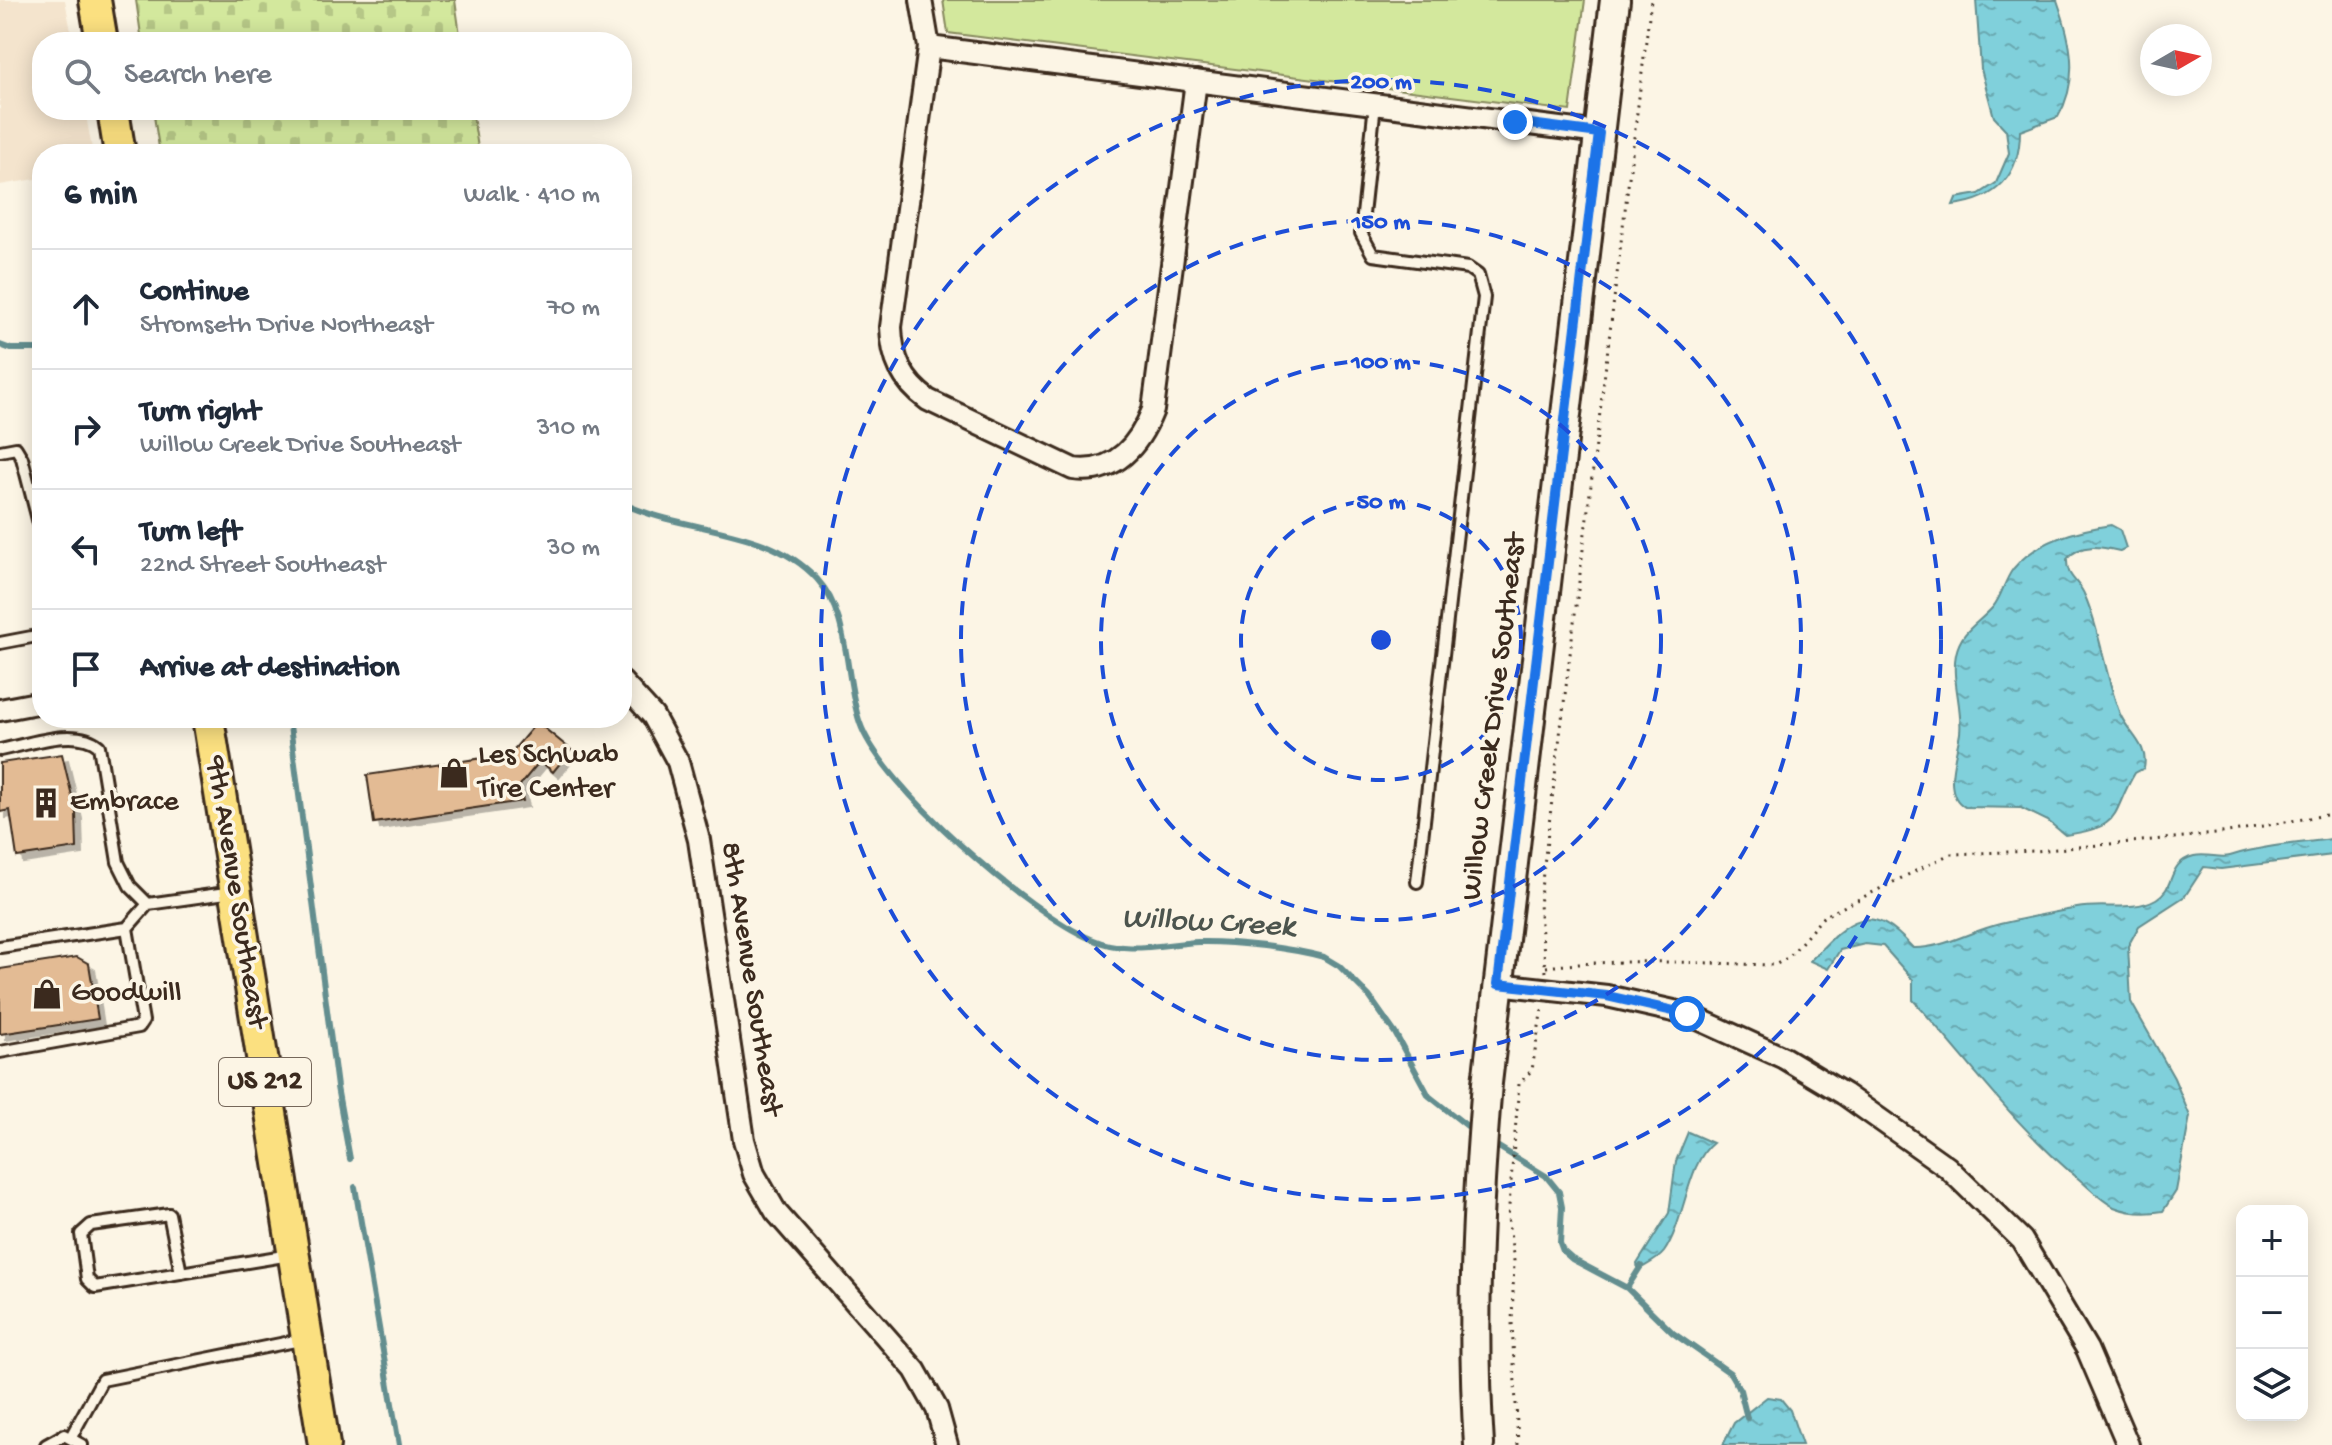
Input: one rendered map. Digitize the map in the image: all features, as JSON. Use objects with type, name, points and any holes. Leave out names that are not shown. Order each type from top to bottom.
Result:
[{"type":"main road","points":[[95,0],[100,32]]},
{"type":"main road","name":"Willow Creek Drive Southeast","points":[[1479,1445],[1473,1345],[1478,1188],[1487,1083],[1615,0]]},
{"type":"main road","points":[[115,120],[118,144]]},
{"type":"main road","name":"9th Avenue Southeast","points":[[210,728],[324,1445]]},
{"type":"street","points":[[921,0],[929,47],[891,327],[897,363],[909,384],[928,400],[1062,466],[1084,471],[1121,458],[1139,439],[1153,410],[1196,81]]},
{"type":"street","points":[[929,47],[1599,133]]},
{"type":"street","name":"8th Avenue Southeast","points":[[632,693],[653,716],[678,762],[699,840],[744,1140],[754,1174],[776,1212],[915,1370],[937,1409],[947,1445]]},
{"type":"street","points":[[1,705],[32,703]]},
{"type":"street","points":[[1498,984],[1607,996],[1687,1014],[1784,1058],[1844,1094],[1947,1167],[2022,1240],[2087,1349],[2128,1445]]},
{"type":"lane","points":[[1375,104],[1361,233],[1366,246],[1373,255],[1468,268],[1478,275],[1484,297],[1417,882]]},
{"type":"lane","points":[[0,451],[16,448],[22,458],[32,496]]},
{"type":"lane","points":[[0,643],[32,637]]},
{"type":"lane","points":[[0,750],[76,737],[91,739],[99,746],[118,862],[130,886],[148,904]]},
{"type":"lane","points":[[0,947],[127,928],[148,904],[235,891]]},
{"type":"lane","points":[[0,1052],[139,1027],[143,1021],[127,928]]},
{"type":"lane","points":[[181,1273],[169,1214],[91,1225],[81,1234],[90,1284],[95,1287],[292,1255]]},
{"type":"lane","points":[[71,1437],[102,1380],[206,1356],[307,1339]]},
{"type":"lane","points":[[46,1445],[57,1436],[71,1437],[82,1445]]},
{"type":"path","points":[[1518,1445],[1512,1323],[1514,1261],[1508,1218],[1519,1084],[1532,1070],[1544,989],[1546,967],[1539,905],[1651,0]]},
{"type":"path","points":[[1546,967],[1659,960],[1775,965],[1789,957],[1823,917],[1950,854],[2035,851],[2216,834],[2332,814]]},
{"type":"shaded area","points":[[0,0],[65,0],[71,32],[32,32],[32,120],[87,120],[91,144],[32,144],[32,180],[0,185]]},
{"type":"green space","points":[[136,0],[455,0],[460,32],[141,32]]},
{"type":"green space","points":[[943,0],[1585,0],[1570,111],[948,33]]},
{"type":"green space","points":[[155,120],[474,120],[477,144],[158,144]]},
{"type":"water","points":[[1976,0],[2057,0],[2069,45],[2071,74],[2065,103],[2058,117],[2020,131],[2016,160],[2003,183],[1982,198],[1953,205],[1956,198],[1979,194],[1996,183],[2009,153],[2006,130],[1994,117],[1981,69]]},
{"type":"water","points":[[2111,525],[2120,530],[2126,548],[2120,551],[2099,547],[2078,550],[2067,559],[2067,565],[2090,610],[2115,700],[2120,714],[2141,746],[2144,768],[2135,773],[2107,823],[2084,832],[2065,835],[2048,821],[2021,808],[1965,807],[1958,801],[1952,783],[1960,733],[1955,664],[1958,646],[1993,607],[2007,578],[2022,559],[2045,544],[2071,534]]},
{"type":"water","points":[[2332,839],[2332,855],[2221,869],[2204,867],[2185,896],[2139,926],[2128,946],[2131,1002],[2174,1078],[2190,1116],[2176,1191],[2163,1211],[2138,1212],[2114,1207],[2057,1160],[2014,1116],[1913,1000],[1913,980],[1883,946],[1865,944],[1840,950],[1828,969],[1810,961],[1836,935],[1859,920],[1871,919],[1883,923],[1913,948],[1924,948],[1989,927],[2038,916],[2087,907],[2147,903],[2162,894],[2179,864],[2194,856],[2226,857],[2267,847]]},
{"type":"water","points":[[1688,1132],[1713,1143],[1697,1164],[1677,1225],[1664,1252],[1638,1270],[1637,1264],[1669,1213],[1676,1161]]},
{"type":"water","points":[[1767,1397],[1781,1399],[1790,1410],[1802,1445],[1723,1445],[1734,1423]]},
{"type":"building","name":"Les Schwab Tire Center","points":[[532,728],[544,728],[571,750],[553,772],[540,761],[520,785],[523,801],[374,823],[367,775],[510,754]]},
{"type":"building","name":"Embrace","points":[[62,754],[76,813],[77,848],[17,857],[10,810],[0,812],[0,763]]},
{"type":"building","name":"Goodwill","points":[[77,957],[89,964],[98,1019],[0,1034],[0,969]]},
{"type":"waterway","name":"Willow Creek","points":[[0,345],[11,349],[32,349]]},
{"type":"waterway","name":"Willow Creek","points":[[632,507],[750,539],[797,561],[817,579],[836,611],[855,705],[873,749],[896,779],[960,845],[1032,903],[1064,925],[1104,944],[1131,948],[1198,942],[1228,943],[1279,948],[1324,957],[1339,966],[1369,996],[1395,1033],[1429,1096],[1476,1133]]},
{"type":"waterway","points":[[290,728],[337,1087],[350,1159]]},
{"type":"waterway","name":"Willow Creek","points":[[1492,1143],[1546,1176],[1559,1192],[1562,1207],[1560,1243],[1563,1251],[1572,1259],[1627,1288],[1673,1333],[1730,1373],[1740,1390],[1747,1418]]},
{"type":"waterway","points":[[355,1187],[399,1445]]},
{"type":"waterway","points":[[1627,1288],[1641,1266]]},
{"type":"place","name":"Les Schwab Tire Center","points":[[454,773]]},
{"type":"place","name":"Embrace","points":[[46,803]]},
{"type":"place","name":"Goodwill","points":[[47,994]]},
{"type":"route","points":[[1515,122],[1599,133],[1498,984],[1607,996],[1687,1014]]}]
